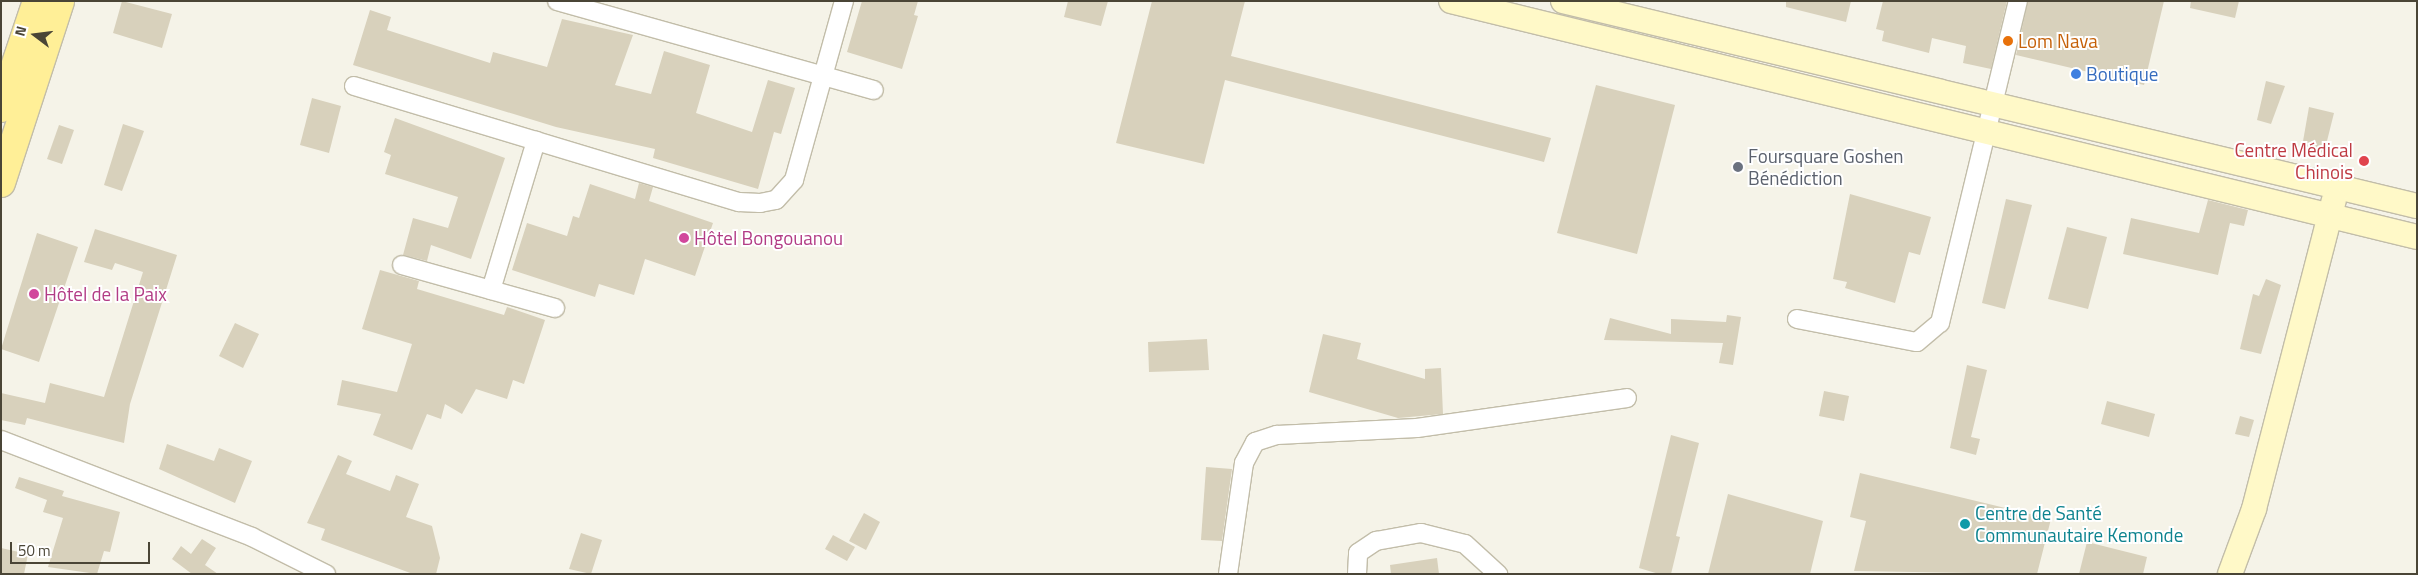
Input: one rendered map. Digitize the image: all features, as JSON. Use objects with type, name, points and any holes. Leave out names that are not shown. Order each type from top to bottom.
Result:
[{"type":"main road","points":[[1,108],[37,1]]},
{"type":"main road","points":[[1,184],[60,1]]},
{"type":"main road","points":[[1451,1],[2417,237]]},
{"type":"main road","points":[[1563,1],[2417,206]]},
{"type":"main road","points":[[2230,574],[2254,509],[2337,187]]},
{"type":"street","points":[[557,1],[824,74],[874,90]]},
{"type":"street","points":[[354,86],[739,202],[776,200],[794,180],[844,1]]},
{"type":"street","points":[[1797,318],[1917,342],[1930,334],[1940,324],[1985,131],[2018,1]]},
{"type":"street","points":[[491,290],[536,141]]},
{"type":"street","points":[[402,265],[555,308]]},
{"type":"street","points":[[1228,574],[1244,463],[1255,442],[1277,434],[1417,428],[1627,398]]},
{"type":"street","points":[[1,440],[252,537],[326,574]]},
{"type":"street","points":[[1357,574],[1358,553],[1376,541],[1422,534],[1465,544],[1498,574]]},
{"type":"building","points":[[122,1],[172,14],[162,48],[113,33]]},
{"type":"building","points":[[862,1],[918,1],[914,15],[918,16],[902,69],[847,52]]},
{"type":"building","points":[[1068,1],[1108,1],[1101,26],[1064,17]]},
{"type":"building","points":[[1152,1],[1245,1],[1231,56],[1551,138],[1544,162],[1225,80],[1204,164],[1116,143]]},
{"type":"building","points":[[1786,1],[1851,1],[1846,22],[1786,7]]},
{"type":"building","points":[[1883,1],[2007,1],[1991,69],[1963,63],[1966,46],[1932,38],[1929,53],[1882,41],[1884,31],[1876,29]]},
{"type":"building","points":[[2028,1],[2164,1],[2144,85],[2016,55]]},
{"type":"building","points":[[2191,1],[2239,1],[2235,18],[2190,8]]},
{"type":"building","points":[[370,10],[391,17],[387,30],[490,63],[493,52],[547,67],[562,19],[633,35],[615,85],[651,94],[664,51],[710,65],[696,113],[752,132],[768,80],[795,88],[781,134],[774,132],[758,189],[653,158],[655,149],[556,127],[353,65]]},
{"type":"building","points":[[2266,81],[2285,86],[2271,124],[2257,120]]},
{"type":"building","points":[[1596,85],[1675,105],[1637,254],[1557,233]]},
{"type":"building","points":[[312,98],[341,106],[329,153],[300,145]]},
{"type":"building","points":[[2309,107],[2334,113],[2324,153],[2302,147]]},
{"type":"building","points":[[395,118],[505,158],[471,259],[431,245],[427,261],[403,255],[413,218],[448,228],[458,197],[385,174],[391,155],[384,152]]},
{"type":"building","points":[[123,124],[144,131],[122,191],[104,185]]},
{"type":"building","points":[[59,125],[74,130],[62,164],[47,159]]},
{"type":"building","points":[[639,183],[653,187],[649,201],[713,223],[695,276],[645,259],[634,295],[599,284],[595,297],[512,270],[527,223],[567,236],[573,216],[579,218],[590,184],[635,199]]},
{"type":"building","points":[[1850,194],[1931,217],[1920,255],[1909,252],[1895,303],[1845,288],[1847,282],[1833,279]]},
{"type":"building","points":[[2006,199],[2032,205],[2005,309],[1982,303]]},
{"type":"building","points":[[2208,200],[2248,210],[2244,226],[2230,223],[2218,275],[2123,254],[2131,218],[2199,233]]},
{"type":"building","points":[[2067,227],[2107,237],[2088,309],[2048,299]]},
{"type":"building","points":[[95,229],[177,255],[130,404],[124,443],[27,418],[25,425],[1,420],[1,393],[45,403],[50,383],[104,397],[143,272],[115,263],[112,270],[84,262]]},
{"type":"building","points":[[37,233],[78,247],[39,362],[1,349]]},
{"type":"building","points":[[380,270],[419,281],[417,289],[504,315],[507,307],[545,320],[524,384],[513,380],[507,399],[476,389],[462,414],[445,404],[441,419],[427,414],[412,450],[373,435],[381,414],[337,405],[342,380],[397,392],[412,344],[362,329]]},
{"type":"building","points":[[2266,279],[2281,285],[2261,354],[2240,349],[2253,294],[2259,296]]},
{"type":"building","points":[[1727,315],[1741,317],[1733,365],[1719,363],[1723,343],[1604,340],[1610,318],[1671,334],[1671,319],[1726,322]]},
{"type":"building","points":[[235,323],[259,334],[243,368],[219,356]]},
{"type":"building","points":[[1323,334],[1361,343],[1357,359],[1425,379],[1425,369],[1441,368],[1443,414],[1398,418],[1309,392]]},
{"type":"building","points":[[1207,339],[1209,370],[1149,372],[1148,342]]},
{"type":"building","points":[[1967,365],[1987,370],[1971,437],[1980,439],[1976,455],[1950,448]]},
{"type":"building","points":[[1824,391],[1849,396],[1844,421],[1819,416]]},
{"type":"building","points":[[2107,401],[2155,414],[2149,437],[2101,424]]},
{"type":"building","points":[[2240,416],[2254,420],[2249,437],[2235,434]]},
{"type":"building","points":[[1671,435],[1699,443],[1676,536],[1680,537],[1671,574],[1659,574],[1639,568]]},
{"type":"building","points":[[167,444],[214,461],[219,448],[252,461],[235,503],[159,469]]},
{"type":"building","points":[[338,455],[352,461],[346,474],[390,491],[396,475],[419,484],[406,517],[432,526],[440,558],[436,574],[413,574],[321,540],[325,529],[307,523]]},
{"type":"building","points":[[1206,467],[1232,469],[1222,541],[1201,540]]},
{"type":"building","name":"Centre de Santé Communautaire Kemonde","points":[[1860,473],[2051,519],[2037,574],[1854,571],[1866,521],[1850,517]]},
{"type":"building","points":[[19,477],[64,491],[62,496],[120,512],[110,552],[104,551],[97,574],[48,567],[63,518],[43,512],[47,500],[15,488]]},
{"type":"building","points":[[1728,494],[1823,521],[1810,574],[1708,574]]},
{"type":"building","points":[[864,513],[880,522],[866,550],[849,541]]},
{"type":"building","points":[[581,533],[602,540],[591,574],[569,569]]},
{"type":"building","points":[[833,535],[855,547],[847,561],[825,549]]},
{"type":"building","points":[[202,539],[216,548],[205,565],[218,574],[192,574],[172,559],[181,546],[191,554]]},
{"type":"building","points":[[2087,542],[2147,557],[2143,574],[2079,574]]},
{"type":"building","points":[[1,548],[28,554],[24,574],[1,574]]},
{"type":"building","points":[[1437,558],[1439,574],[1391,574],[1390,565]]},
{"type":"place","name":"Lom Nava","points":[[2008,41]]},
{"type":"place","name":"Boutique","points":[[2076,74]]},
{"type":"place","name":"Centre Médical Chinois","points":[[2364,161]]},
{"type":"place","name":"Foursquare Goshen Bénédiction","points":[[1738,167]]},
{"type":"place","name":"Hôtel Bongouanou","points":[[684,238]]},
{"type":"place","name":"Hôtel de la Paix","points":[[34,294]]},
{"type":"place","name":"Centre de Santé Communautaire Kemonde","points":[[1965,524]]}]
